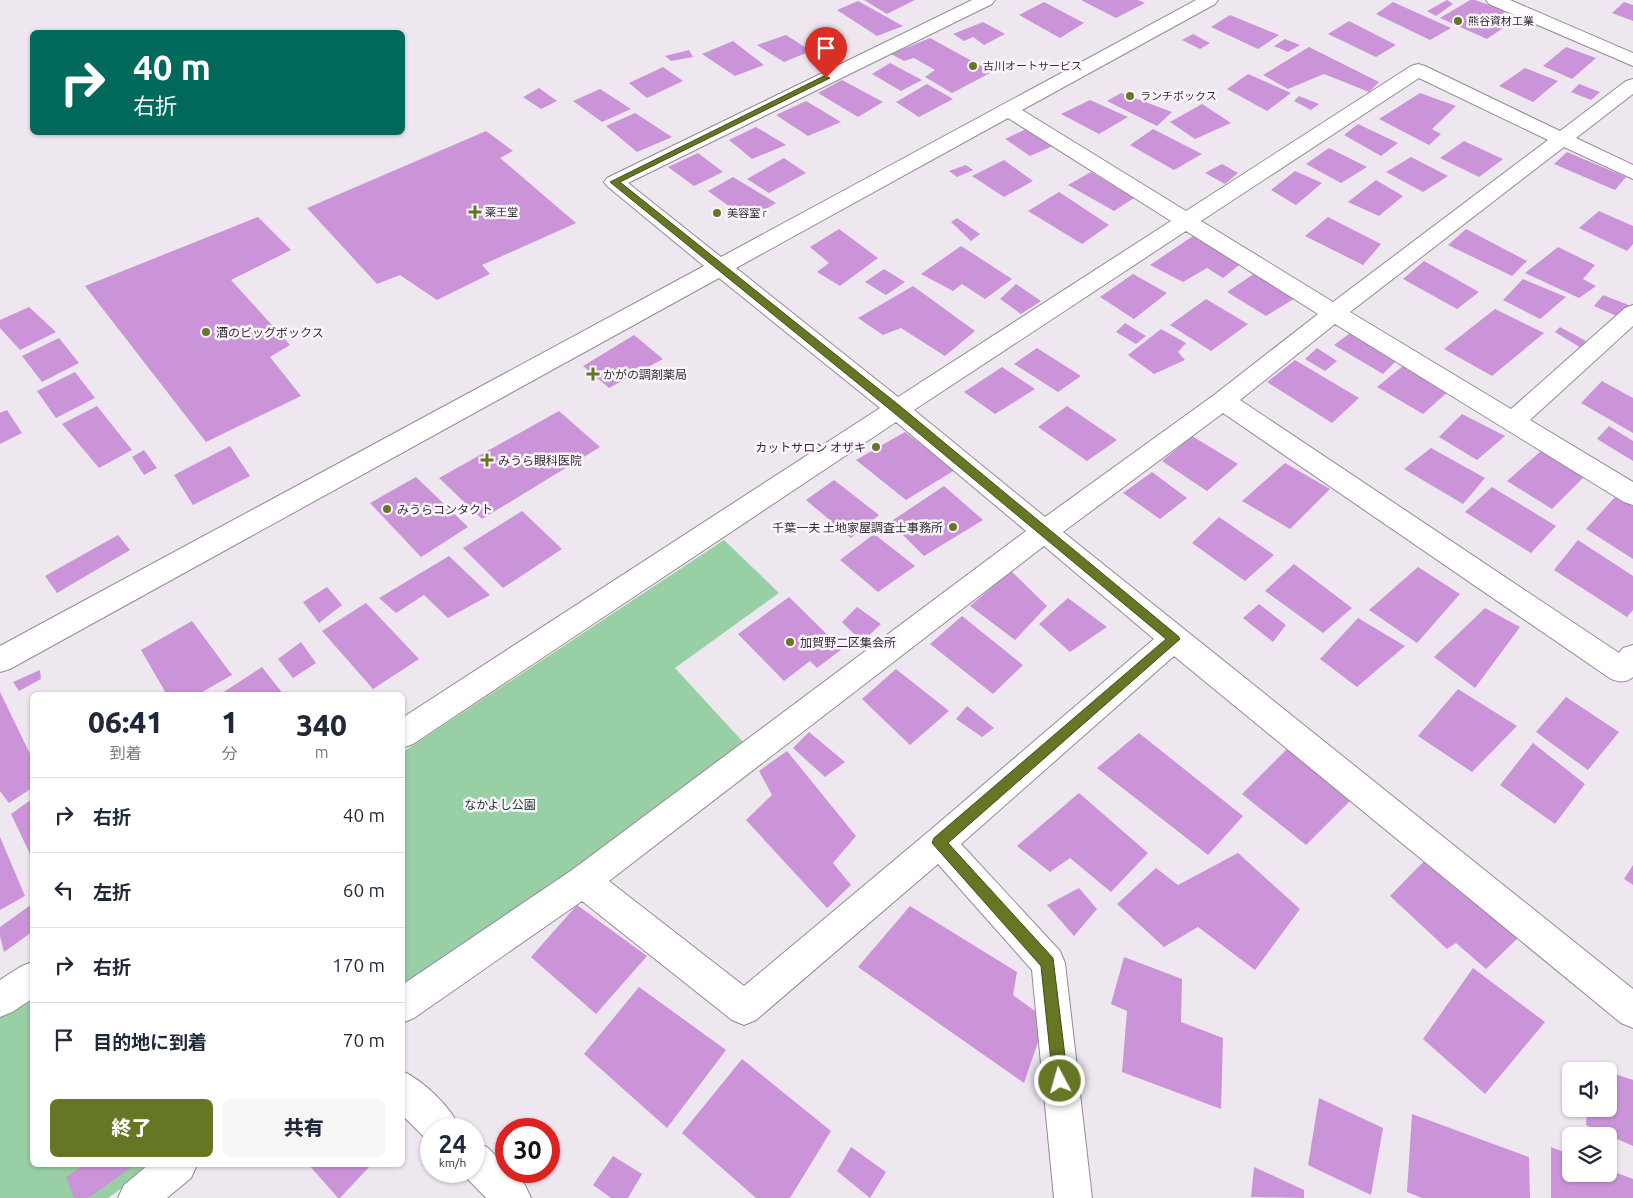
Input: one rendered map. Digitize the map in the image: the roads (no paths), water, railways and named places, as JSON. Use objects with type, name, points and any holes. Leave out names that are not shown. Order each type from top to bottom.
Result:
[{"type":"street","points":[[986,0],[614,182],[897,409],[1174,639],[1633,1011]]},
{"type":"street","points":[[0,660],[1209,0]]},
{"type":"street","points":[[1494,0],[1522,4],[1633,60]]},
{"type":"street","points":[[405,733],[897,409],[1188,222],[1418,70],[1633,173]]},
{"type":"street","points":[[405,1004],[583,881],[1044,532],[1223,402],[1334,313],[1633,85]]},
{"type":"street","points":[[1007,109],[1334,313],[1633,495]]},
{"type":"street","points":[[1512,422],[1633,313]]},
{"type":"street","points":[[1223,402],[1621,670],[1633,657]]},
{"type":"street","points":[[583,881],[744,1008],[939,843],[1174,639]]},
{"type":"street","points":[[939,843],[1048,963],[1073,1198]]},
{"type":"street","points":[[0,1000],[30,979]]},
{"type":"street","points":[[405,1092],[431,1118]]},
{"type":"street","points":[[137,1198],[176,1167]]},
{"type":"street","points":[[485,1171],[512,1198]]},
{"type":"place","name":"熊谷資材工業","points":[[1458,21]]},
{"type":"place","name":"古川オートサービス","points":[[973,66]]},
{"type":"place","name":"ランチボックス","points":[[1130,96]]},
{"type":"place","name":"薬王堂","points":[[475,212]]},
{"type":"place","name":"美容室 r","points":[[717,213]]},
{"type":"place","name":"酒のビッグボックス","points":[[206,332]]},
{"type":"place","name":"かがの調剤薬局","points":[[593,374]]},
{"type":"place","name":"カットサロン オザキ","points":[[876,447]]},
{"type":"place","name":"みうら眼科医院","points":[[487,460]]},
{"type":"place","name":"みうらコンタクト","points":[[387,509]]},
{"type":"place","name":"千葉一夫 土地家屋調査士事務所","points":[[953,527]]},
{"type":"place","name":"加賀野二区集会所","points":[[790,642]]},
{"type":"park label","name":"なかよし公園","points":[[500,804]]}]
